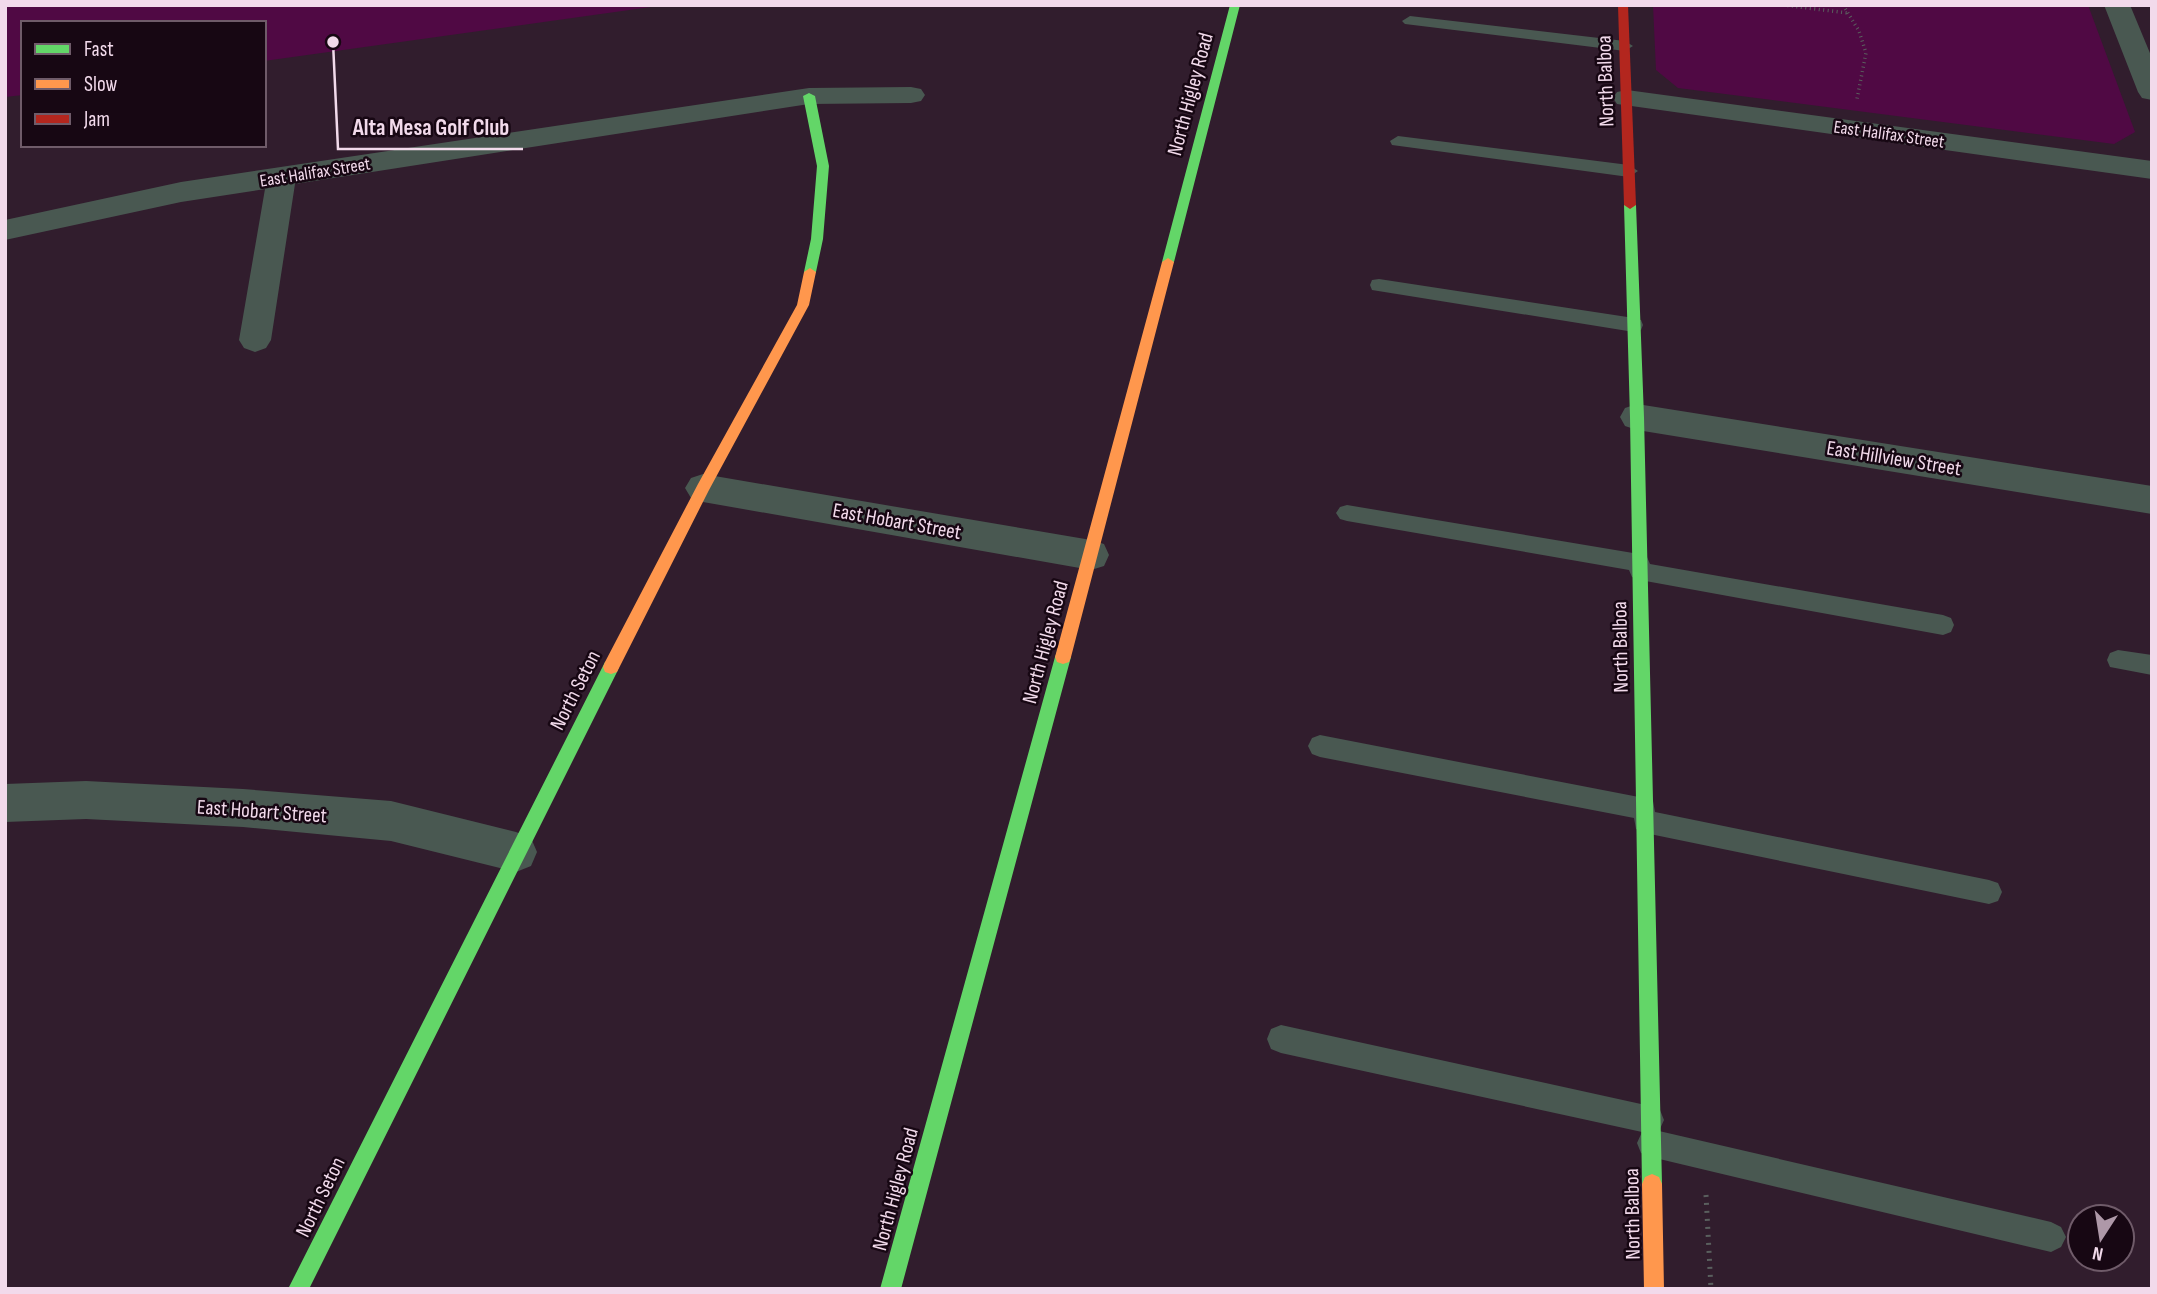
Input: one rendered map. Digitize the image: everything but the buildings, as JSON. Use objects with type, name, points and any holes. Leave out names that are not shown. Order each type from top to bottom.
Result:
[{"type":"street","name":"North Higley Road","points":[[890,1289],[1091,555],[1235,5]]},
{"type":"street","name":"North Balboa","points":[[1623,5],[1637,417],[1654,1289]]},
{"type":"street","points":[[2117,5],[2152,92]]},
{"type":"street","name":"East Halifax Street","points":[[9,228],[181,192],[809,96],[911,95]]},
{"type":"street","name":"North Seton","points":[[298,1289],[516,852],[703,488],[803,305],[817,239],[823,166],[809,96]]},
{"type":"street","name":"East Halifax Street","points":[[1627,98],[2152,170]]},
{"type":"street","points":[[255,340],[281,178]]},
{"type":"street","name":"East Hillview Street","points":[[1637,417],[2152,500]]},
{"type":"street","name":"East Hobart Street","points":[[703,488],[1091,555]]},
{"type":"street","name":"East Hobart Street","points":[[5,803],[99,801],[243,808],[391,821],[516,852]]},
{"type":"lane","points":[[1410,21],[1625,46]]},
{"type":"lane","points":[[1398,141],[1629,171]]},
{"type":"lane","points":[[1379,285],[1634,325]]},
{"type":"lane","points":[[1347,513],[1942,625]]},
{"type":"lane","points":[[2118,660],[2152,665]]},
{"type":"lane","points":[[1320,746],[1989,892]]},
{"type":"lane","points":[[1281,1039],[1651,1131],[1704,1155],[2050,1237]]},
{"type":"path","points":[[1783,5],[1848,13]]},
{"type":"path","points":[[1843,5],[1859,28],[1864,42],[1866,61],[1856,90],[1858,102]]},
{"type":"path","points":[[1704,1155],[1711,1289]]},
{"type":"shaded area","points":[[5,5],[665,5],[266,61],[266,21],[21,21],[21,95],[5,97]]},
{"type":"shaded area","points":[[1653,5],[2088,5],[2135,132],[2114,144],[1678,88],[1656,70]]},
{"type":"traffic: fast","points":[[1168,262],[1235,5]]},
{"type":"traffic: fast","points":[[809,96],[823,166],[817,239],[810,272]]},
{"type":"traffic: fast","points":[[1630,205],[1637,417],[1652,1184]]},
{"type":"traffic: fast","points":[[890,1289],[1063,657]]},
{"type":"traffic: fast","points":[[298,1289],[611,667]]},
{"type":"traffic: slow","points":[[1063,657],[1168,262]]},
{"type":"traffic: slow","points":[[611,667],[703,488],[803,305],[810,272]]},
{"type":"traffic: slow","points":[[1652,1184],[1654,1289]]},
{"type":"traffic: jam","points":[[1623,5],[1630,205]]},
{"type":"place","name":"Alta Mesa Golf Club","points":[[333,42]]}]
